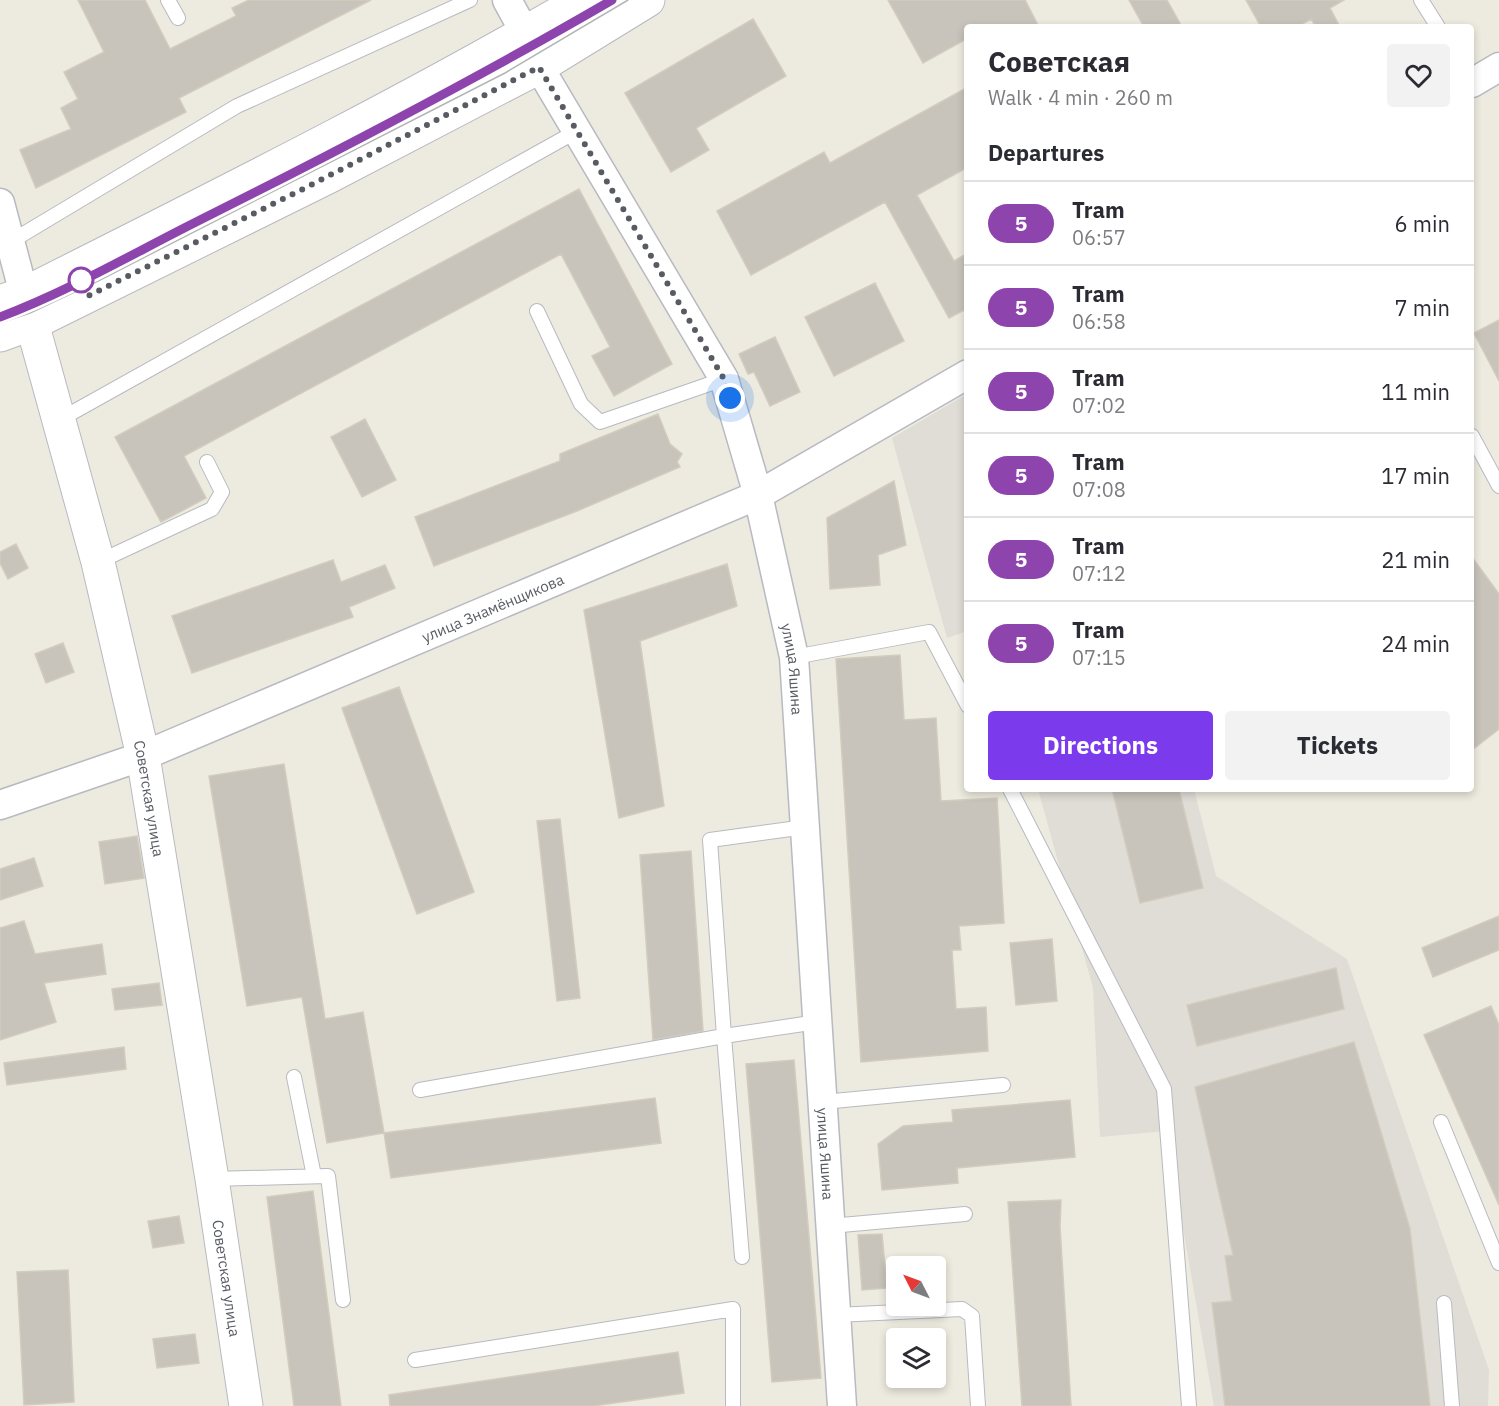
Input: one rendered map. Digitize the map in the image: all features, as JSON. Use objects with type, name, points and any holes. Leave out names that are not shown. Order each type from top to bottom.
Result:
[{"type":"street","name":"улица Яшина","points":[[507,0],[525,33],[537,44],[539,67],[724,379],[758,495],[794,657],[842,1406]]},
{"type":"street","points":[[0,335],[19,306],[582,0]]},
{"type":"street","points":[[19,306],[318,182],[539,67],[648,0]]},
{"type":"street","points":[[1474,81],[1499,67]]},
{"type":"street","name":"Советская улица","points":[[0,203],[10,242],[19,306],[59,420],[98,562],[143,756],[212,1179],[246,1406]]},
{"type":"street","name":"улица Знамёнщикова","points":[[0,805],[143,756],[758,495],[964,376]]},
{"type":"lane","points":[[168,0],[178,18]]},
{"type":"lane","points":[[10,242],[237,106],[470,0]]},
{"type":"lane","points":[[1421,0],[1436,24]]},
{"type":"lane","points":[[59,420],[577,131]]},
{"type":"lane","points":[[537,311],[581,404],[600,422],[724,379]]},
{"type":"lane","points":[[1474,440],[1499,486]]},
{"type":"lane","points":[[98,562],[212,509],[222,492],[207,462]]},
{"type":"lane","points":[[794,657],[929,632],[964,698]]},
{"type":"lane","points":[[1012,792],[1164,1089],[1189,1406]]},
{"type":"lane","points":[[742,1257],[710,840],[805,827]]},
{"type":"lane","points":[[420,1090],[724,1036],[817,1022]]},
{"type":"lane","points":[[294,1077],[314,1176]]},
{"type":"lane","points":[[823,1102],[1003,1085]]},
{"type":"lane","points":[[1441,1122],[1499,1263]]},
{"type":"lane","points":[[212,1179],[328,1176],[343,1300]]},
{"type":"lane","points":[[831,1226],[965,1214]]},
{"type":"lane","points":[[1444,1304],[1452,1406]]},
{"type":"lane","points":[[415,1360],[733,1309],[733,1406]]},
{"type":"lane","points":[[836,1315],[962,1309],[968,1312],[972,1316],[978,1406]]},
{"type":"shaded area","points":[[964,396],[964,632],[947,638],[892,438]]},
{"type":"shaded area","points":[[1039,792],[1195,792],[1216,876],[1347,959],[1489,1370],[1488,1406],[1214,1406],[1166,1131],[1100,1137],[1093,988]]},
{"type":"building","points":[[78,0],[145,0],[170,49],[236,16],[232,8],[249,0],[371,0],[179,98],[186,112],[36,188],[20,150],[71,129],[61,108],[78,99],[64,72],[104,52]]},
{"type":"building","points":[[888,0],[1025,0],[1037,24],[964,24],[964,40],[923,63]]},
{"type":"building","points":[[1129,0],[1167,0],[1180,24],[1142,24]]},
{"type":"building","points":[[1246,0],[1344,0],[1330,8],[1338,24],[1314,24],[1311,19],[1302,24],[1259,24]]},
{"type":"building","points":[[753,19],[786,76],[696,128],[709,150],[671,172],[625,93]]},
{"type":"building","points":[[964,89],[964,169],[917,195],[954,261],[964,255],[964,310],[949,318],[885,202],[751,275],[717,211],[824,152],[830,163]]},
{"type":"building","points":[[579,189],[672,364],[614,396],[592,356],[610,347],[561,254],[184,456],[206,498],[161,522],[115,437]]},
{"type":"building","points":[[875,283],[904,341],[834,376],[805,317]]},
{"type":"building","points":[[1499,320],[1499,381],[1474,333]]},
{"type":"building","points":[[775,337],[800,392],[770,406],[754,372],[748,374],[739,354]]},
{"type":"building","points":[[658,414],[670,444],[682,454],[677,462],[680,467],[577,511],[434,566],[415,517],[560,461],[560,454]]},
{"type":"building","points":[[365,419],[396,480],[362,497],[331,437]]},
{"type":"building","points":[[894,481],[906,545],[878,555],[880,585],[830,589],[827,518]]},
{"type":"building","points":[[16,544],[28,568],[8,579],[0,563],[0,552]]},
{"type":"building","points":[[333,560],[341,582],[385,565],[395,588],[349,607],[353,617],[192,673],[172,616]]},
{"type":"building","points":[[1474,560],[1499,594],[1499,729],[1474,748]]},
{"type":"building","points":[[727,564],[737,606],[640,641],[664,806],[619,818],[584,610]]},
{"type":"building","points":[[63,643],[74,672],[46,683],[35,654]]},
{"type":"building","points":[[900,655],[904,720],[936,718],[941,801],[997,798],[1004,923],[959,926],[961,950],[952,950],[956,1009],[986,1007],[988,1051],[861,1062],[836,659]]},
{"type":"building","points":[[399,687],[474,892],[417,914],[342,708]]},
{"type":"building","points":[[284,764],[325,1019],[363,1012],[384,1133],[327,1143],[302,997],[247,1006],[209,776]]},
{"type":"building","points":[[1113,792],[1180,792],[1203,888],[1140,903]]},
{"type":"building","points":[[560,819],[580,998],[557,1001],[537,821]]},
{"type":"building","points":[[137,836],[144,878],[105,884],[99,842]]},
{"type":"building","points":[[691,851],[703,1031],[653,1040],[640,855]]},
{"type":"building","points":[[34,858],[43,886],[0,900],[0,869]]},
{"type":"building","points":[[1499,916],[1499,950],[1433,977],[1422,948]]},
{"type":"building","points":[[24,921],[35,954],[102,944],[106,974],[44,983],[56,1022],[0,1040],[0,928]]},
{"type":"building","points":[[1052,939],[1057,1001],[1016,1005],[1010,943]]},
{"type":"building","points":[[1336,968],[1344,1009],[1197,1046],[1187,1005]]},
{"type":"building","points":[[159,983],[162,1005],[115,1010],[112,989]]},
{"type":"building","points":[[1491,1006],[1499,1025],[1499,1205],[1424,1035]]},
{"type":"building","points":[[1354,1042],[1410,1229],[1430,1406],[1225,1406],[1212,1303],[1232,1301],[1225,1256],[1233,1255],[1195,1087]]},
{"type":"building","points":[[124,1047],[126,1069],[7,1085],[4,1063]]},
{"type":"building","points":[[794,1060],[821,1378],[772,1382],[746,1064]]},
{"type":"building","points":[[655,1098],[661,1143],[391,1178],[384,1133]]},
{"type":"building","points":[[1070,1100],[1075,1157],[957,1168],[958,1183],[882,1190],[878,1144],[903,1126],[953,1122],[952,1110]]},
{"type":"building","points":[[313,1191],[341,1406],[294,1406],[267,1197]]},
{"type":"building","points":[[1061,1200],[1060,1227],[1071,1406],[1022,1406],[1008,1202]]},
{"type":"building","points":[[179,1216],[184,1243],[153,1248],[148,1221]]},
{"type":"building","points":[[882,1234],[886,1288],[862,1290],[858,1235]]},
{"type":"building","points":[[68,1270],[74,1402],[24,1405],[17,1272]]},
{"type":"building","points":[[195,1334],[199,1363],[157,1368],[153,1339]]},
{"type":"building","points":[[678,1352],[684,1393],[593,1406],[390,1406],[389,1395]]},
{"type":"tram line","name":"5","points":[[0,317],[59,292],[429,104],[612,0]]},
{"type":"tram line","points":[[0,323],[30,313],[98,281],[505,73],[628,0]]},
{"type":"tram line","points":[[451,92],[537,43]]},
{"type":"route","points":[[81,280],[86,297],[309,186],[539,67],[724,379],[730,398]]}]
